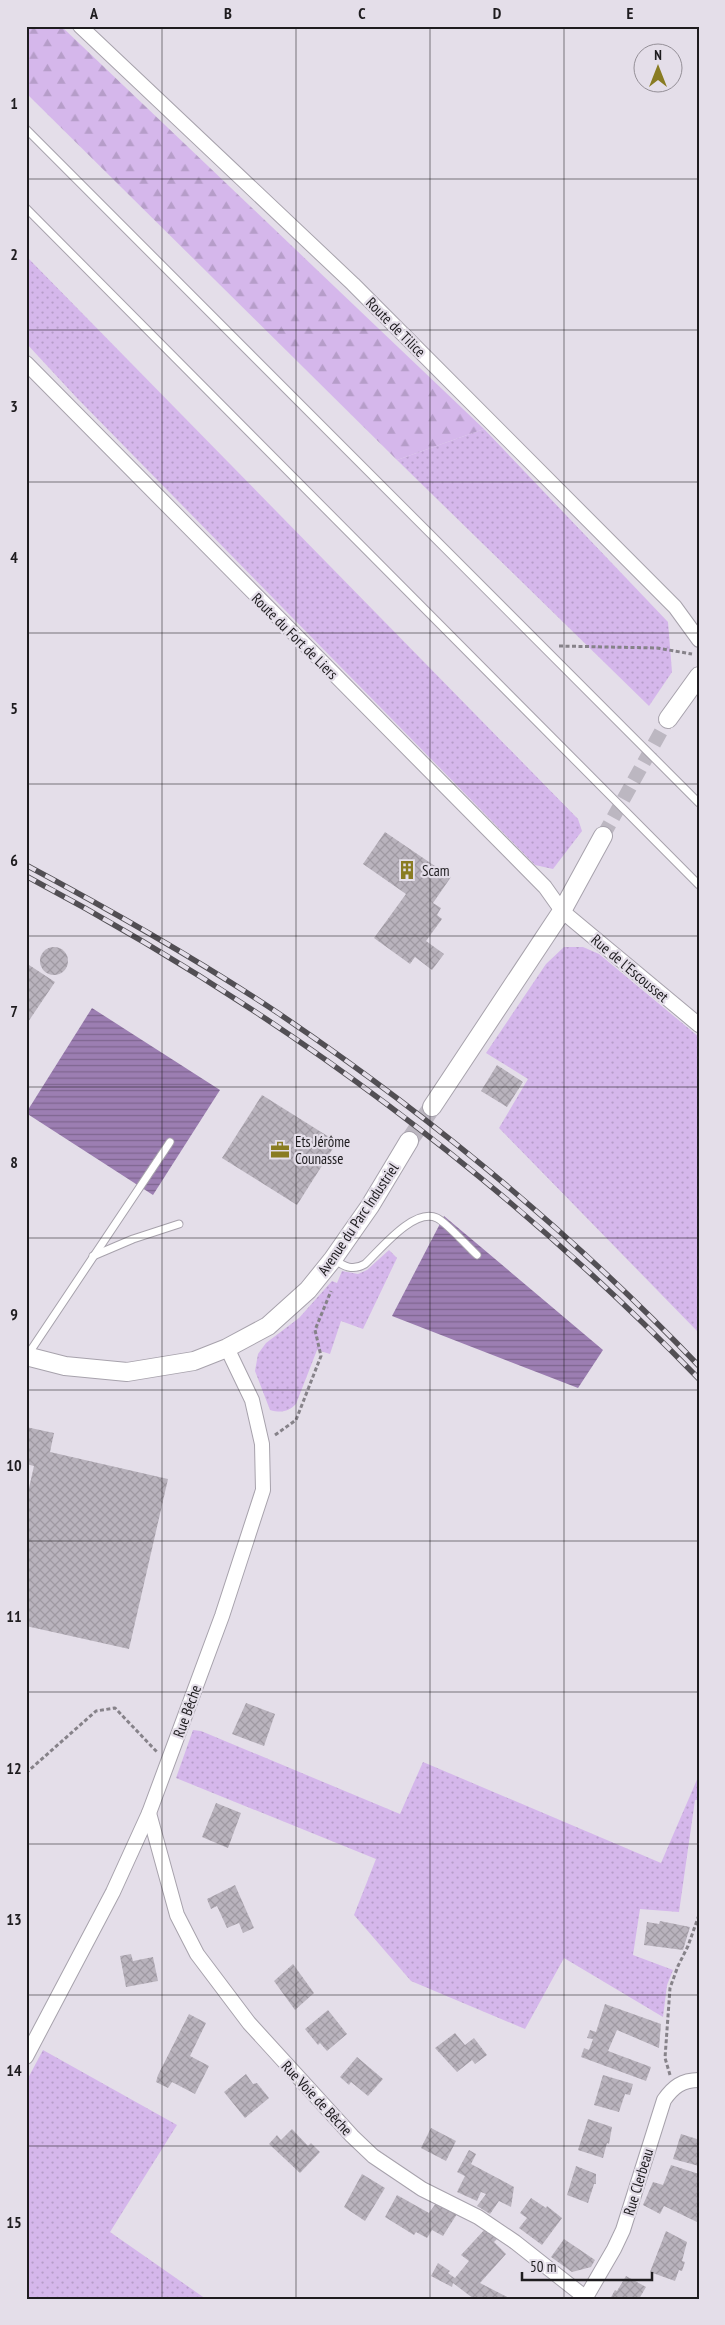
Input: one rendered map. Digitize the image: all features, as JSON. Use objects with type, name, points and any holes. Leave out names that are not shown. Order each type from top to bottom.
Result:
[{"type":"street","name":"Route de Tilice","points":[[80,26],[353,284],[675,607],[699,640]]},
{"type":"street","name":"Route du Fort de Liers","points":[[26,362],[545,888],[562,911]]},
{"type":"street","points":[[668,719],[699,676]]},
{"type":"street","points":[[432,1107],[562,911],[603,836]]},
{"type":"street","name":"Rue de l'Escousset","points":[[562,911],[699,1025]]},
{"type":"street","name":"Avenue du Parc Industriel","points":[[26,1356],[65,1366],[127,1372],[194,1361],[227,1348],[268,1326],[338,1262],[409,1141]]},
{"type":"street","name":"Rue Bêche","points":[[26,2057],[113,1892],[149,1813],[222,1616],[263,1490],[262,1444],[252,1400],[227,1348]]},
{"type":"street","name":"Rue Voie de Bêche","points":[[149,1813],[177,1915],[197,1954],[255,2030],[352,2136],[373,2156],[422,2189],[478,2217],[514,2242],[585,2298]]},
{"type":"street","points":[[673,2088],[684,2082],[699,2080]]},
{"type":"street","name":"Rue Clerbeau","points":[[585,2298],[620,2236],[664,2100],[673,2088]]},
{"type":"lane","points":[[26,129],[699,803]]},
{"type":"lane","points":[[26,208],[699,885]]},
{"type":"lane","points":[[26,1356],[170,1142]]},
{"type":"lane","points":[[338,1262],[358,1268],[365,1264],[405,1225],[422,1217],[436,1218],[477,1255]]},
{"type":"lane","points":[[93,1256],[133,1239],[179,1224]]},
{"type":"path","points":[[543,646],[657,648],[699,655]]},
{"type":"path","points":[[262,1444],[296,1420],[321,1356],[315,1330],[338,1262]]},
{"type":"path","points":[[26,1773],[96,1711],[115,1708],[168,1764]]},
{"type":"path","points":[[673,2088],[665,2058],[670,1988],[699,1915]]},
{"type":"green space","points":[[26,26],[61,26],[484,429],[397,460],[26,93]]},
{"type":"green space","points":[[26,256],[578,819],[582,831],[553,869],[535,865],[76,397],[26,343]]},
{"type":"green space","points":[[484,429],[668,622],[672,672],[649,706],[397,460]]},
{"type":"green space","points":[[564,947],[583,947],[599,954],[699,1037],[699,1333],[499,1128],[528,1079],[486,1053],[546,964]]},
{"type":"green space","points":[[389,1250],[397,1258],[363,1329],[341,1321],[330,1354],[317,1350],[296,1404],[284,1411],[270,1410],[255,1371],[258,1354],[266,1343],[299,1318],[332,1281],[337,1283],[342,1271],[358,1274],[367,1270]]},
{"type":"green space","points":[[193,1730],[201,1731],[400,1814],[423,1762],[661,1863],[699,1775],[699,1800],[695,1800],[679,1912],[640,1909],[633,1955],[673,1970],[667,1985],[663,2017],[564,1958],[525,2029],[411,1981],[354,1915],[376,1859],[176,1778]]},
{"type":"green space","points":[[43,2050],[177,2125],[110,2232],[206,2299],[26,2299],[26,2082]]},
{"type":"shaded area","points":[[92,1008],[220,1090],[153,1195],[26,1113]]},
{"type":"shaded area","points":[[444,1216],[603,1350],[578,1388],[392,1316]]},
{"type":"building","points":[[385,832],[451,877],[433,903],[441,908],[437,915],[442,919],[426,941],[444,954],[432,970],[415,957],[410,964],[374,938],[406,894],[363,864]]},
{"type":"building","points":[[54,947],[64,951],[68,961],[64,971],[54,975],[44,971],[40,961],[44,951]]},
{"type":"building","points":[[26,963],[55,982],[26,1025]]},
{"type":"building","points":[[497,1065],[523,1082],[507,1107],[481,1091]]},
{"type":"building","name":"Ets Jérôme Counasse","points":[[262,1095],[337,1142],[297,1205],[222,1158]]},
{"type":"building","points":[[26,1427],[54,1433],[50,1452],[168,1479],[129,1649],[26,1626],[26,1501],[34,1466],[26,1464]]},
{"type":"building","points":[[246,1703],[275,1714],[264,1746],[232,1734]]},
{"type":"building","points":[[216,1803],[241,1813],[228,1848],[202,1837]]},
{"type":"building","points":[[235,1885],[254,1928],[243,1933],[239,1923],[227,1928],[217,1906],[211,1909],[207,1899]]},
{"type":"building","points":[[660,1921],[690,1927],[683,1950],[644,1945],[647,1922],[659,1924]]},
{"type":"building","points":[[131,1954],[133,1961],[153,1957],[158,1981],[126,1987],[120,1956]]},
{"type":"building","points":[[293,1964],[314,1993],[295,2010],[274,1981]]},
{"type":"building","points":[[605,2004],[661,2024],[659,2048],[617,2030],[608,2051],[651,2067],[646,2081],[581,2057],[584,2048],[589,2050],[593,2039],[587,2038],[590,2030],[596,2032]]},
{"type":"building","points":[[328,2010],[347,2034],[327,2051],[320,2043],[318,2045],[305,2029]]},
{"type":"building","points":[[189,2014],[206,2023],[190,2056],[209,2066],[195,2094],[172,2082],[168,2088],[156,2082]]},
{"type":"building","points":[[455,2033],[465,2045],[474,2038],[487,2055],[475,2064],[472,2060],[457,2072],[435,2048]]},
{"type":"building","points":[[357,2057],[383,2079],[368,2096],[351,2082],[349,2085],[340,2077]]},
{"type":"building","points":[[246,2074],[253,2084],[257,2083],[269,2098],[245,2118],[224,2092]]},
{"type":"building","points":[[603,2075],[633,2084],[630,2095],[625,2094],[619,2112],[594,2105]]},
{"type":"building","points":[[588,2119],[612,2127],[609,2144],[607,2143],[603,2158],[578,2150]]},
{"type":"building","points":[[431,2128],[456,2141],[446,2161],[421,2148]]},
{"type":"building","points":[[292,2129],[308,2146],[311,2143],[320,2152],[300,2173],[269,2144],[277,2135],[281,2140]]},
{"type":"building","points":[[699,2133],[699,2166],[673,2159],[681,2134],[697,2139]]},
{"type":"building","points":[[469,2150],[476,2154],[471,2164],[514,2187],[511,2207],[499,2201],[490,2214],[477,2206],[486,2194],[481,2192],[477,2201],[457,2192],[465,2176],[457,2172]]},
{"type":"building","points":[[671,2165],[699,2174],[699,2223],[664,2206],[660,2214],[643,2205],[653,2182],[663,2185]]},
{"type":"building","points":[[576,2166],[596,2174],[596,2184],[594,2184],[588,2203],[567,2195]]},
{"type":"building","points":[[362,2174],[385,2188],[365,2221],[344,2207]]},
{"type":"building","points":[[397,2195],[429,2213],[436,2203],[457,2214],[443,2236],[432,2230],[427,2238],[416,2232],[414,2235],[385,2217]]},
{"type":"building","points":[[531,2198],[546,2208],[547,2206],[562,2218],[542,2245],[519,2228],[527,2218],[520,2213]]},
{"type":"building","points":[[486,2228],[498,2238],[494,2242],[506,2254],[480,2283],[511,2299],[474,2299],[453,2283],[452,2287],[431,2276],[438,2263],[450,2271],[448,2273],[455,2278],[469,2261],[461,2255]]},
{"type":"building","points":[[666,2231],[687,2242],[682,2261],[685,2262],[682,2271],[679,2270],[675,2281],[650,2272]]},
{"type":"building","points":[[564,2239],[595,2260],[591,2267],[572,2272],[551,2257]]},
{"type":"building","points":[[626,2276],[646,2287],[639,2299],[610,2299],[615,2290],[617,2291]]},
{"type":"tunnel","points":[[603,836],[668,719]]},
{"type":"tunnel","points":[[409,1141],[432,1107]]},
{"type":"railway","points":[[26,865],[122,918],[217,974],[335,1052],[445,1135],[498,1178],[601,1269],[699,1366]]},
{"type":"railway","points":[[26,876],[119,927],[209,982],[297,1040],[382,1101],[465,1165],[546,1233],[624,1304],[699,1379]]},
{"type":"place","name":"Scam","points":[[407,870]]},
{"type":"place","name":"Ets Jérôme Counasse","points":[[280,1150]]}]
